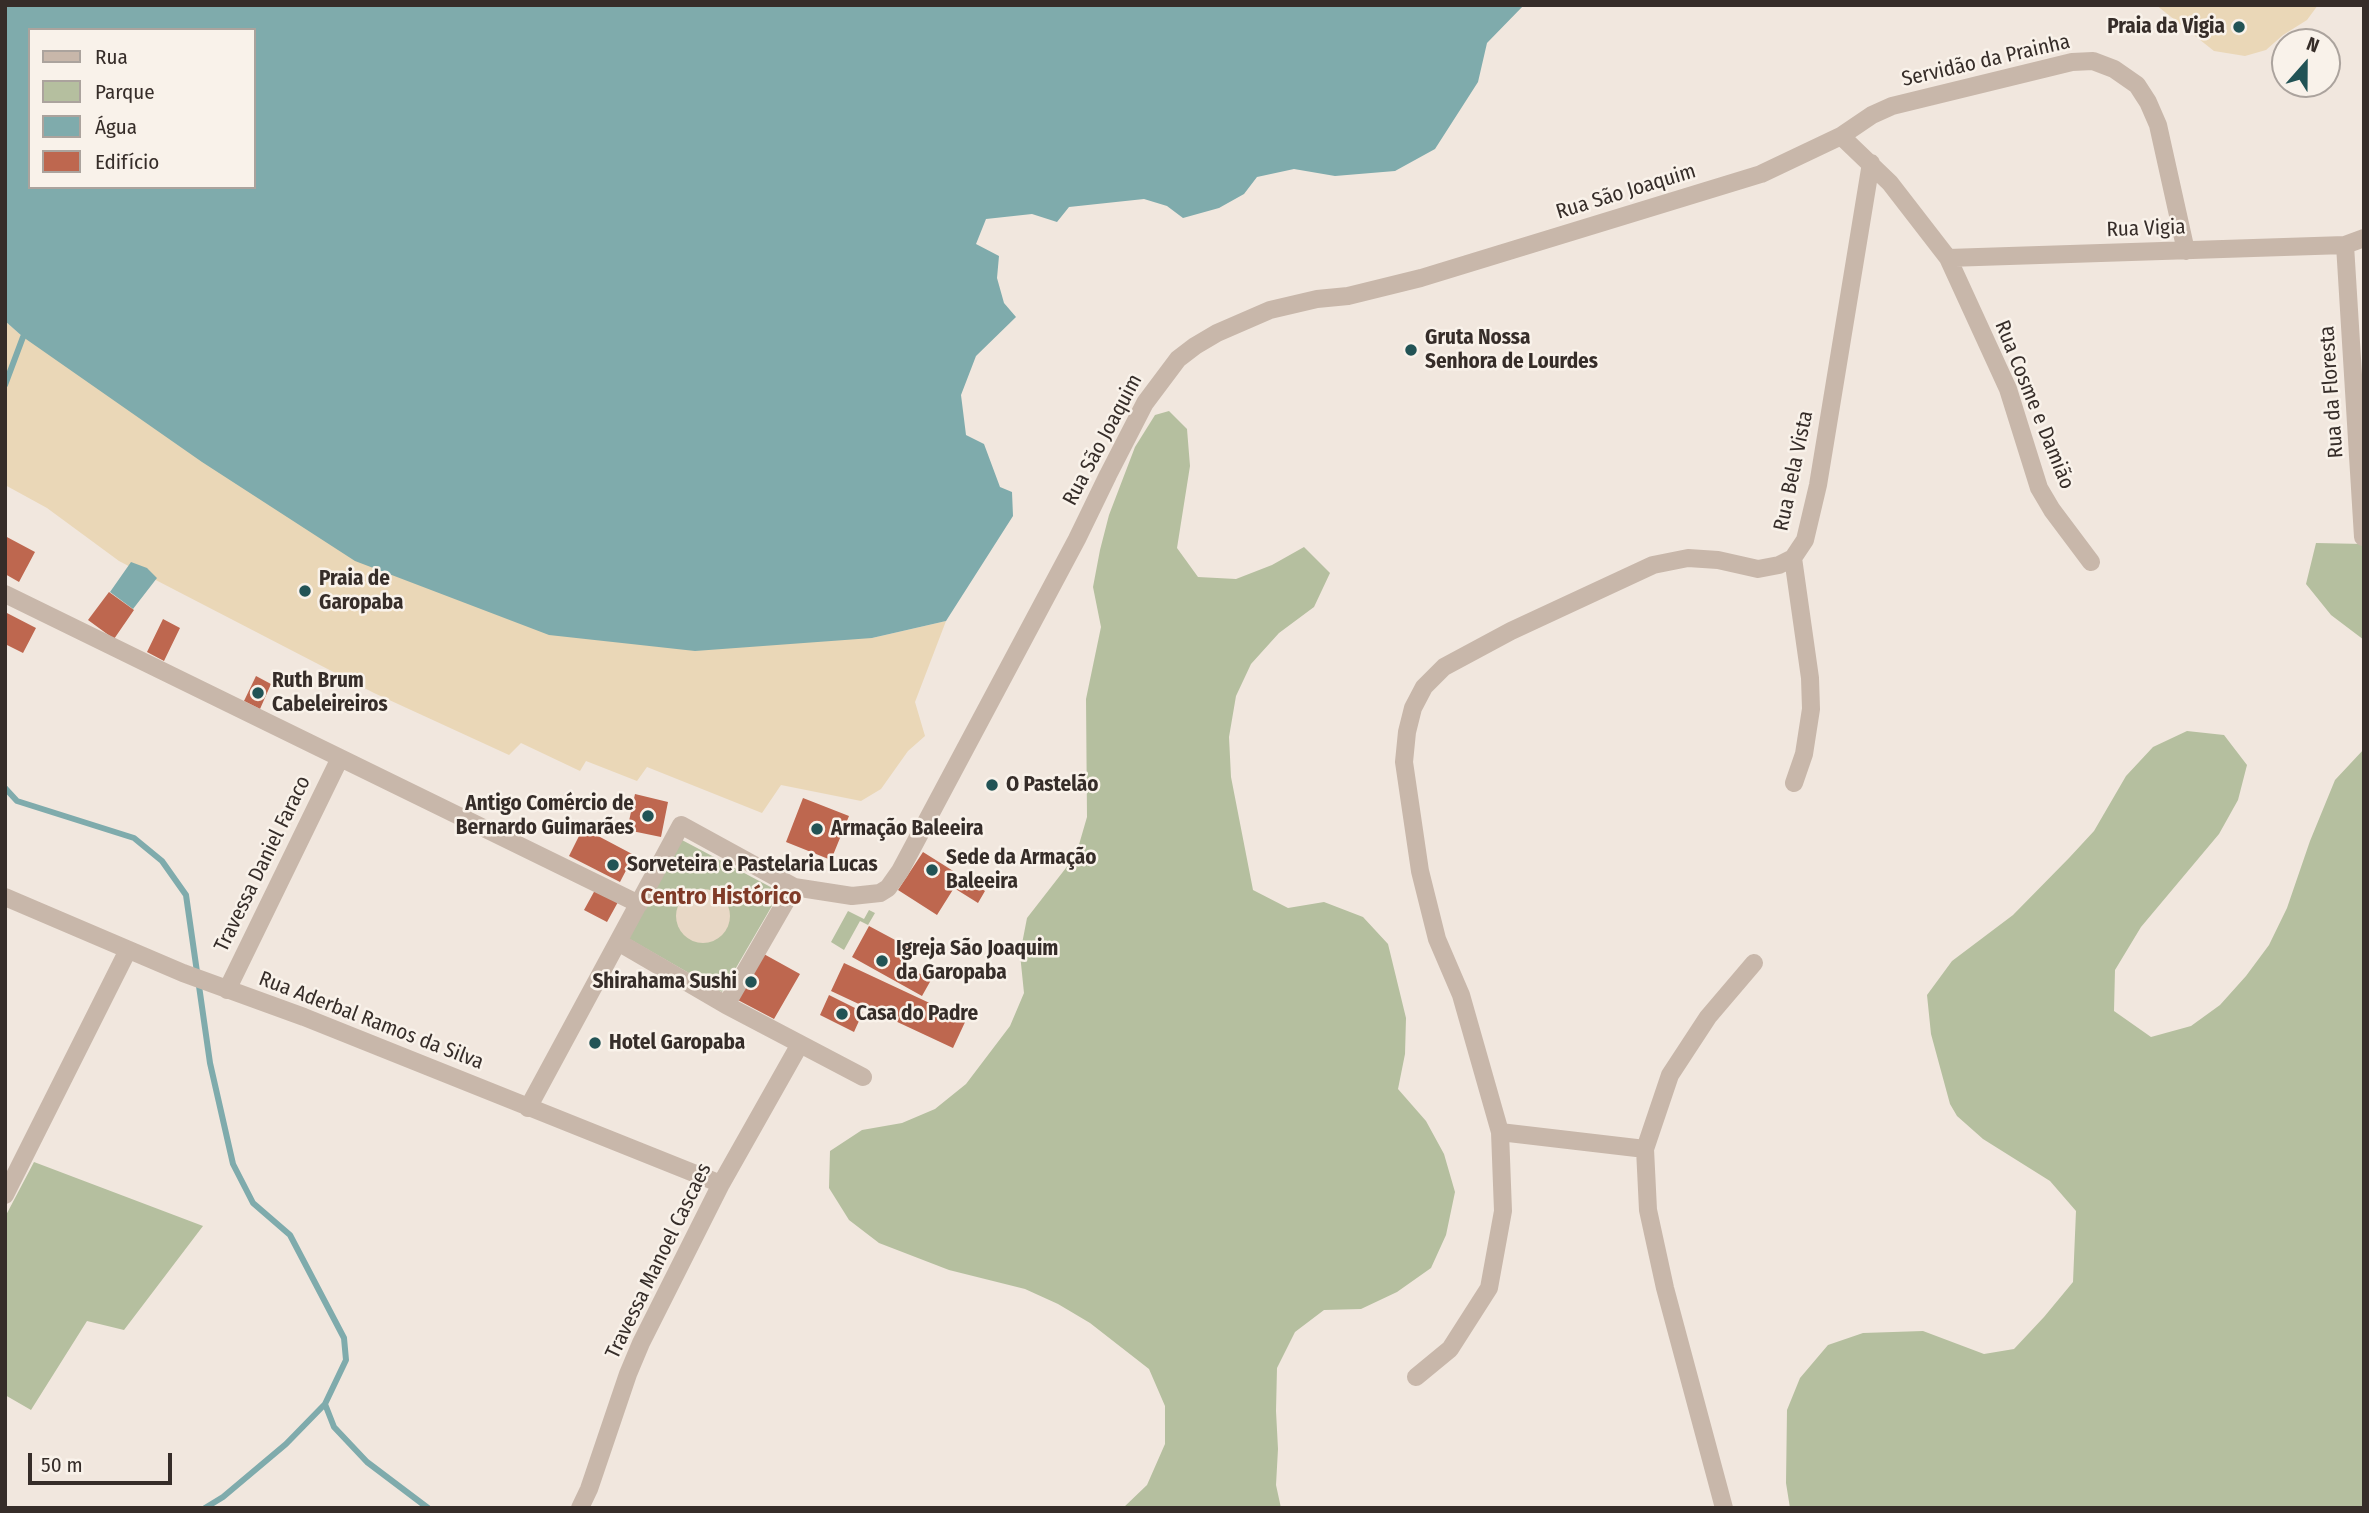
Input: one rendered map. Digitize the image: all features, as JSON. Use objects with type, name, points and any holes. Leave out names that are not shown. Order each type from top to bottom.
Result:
[{"type":"street","name":"Servidão da Prainha","points":[[1841,136],[1872,115],[1892,106],[2072,62],[2093,61],[2114,69],[2137,85],[2148,102],[2158,125],[2186,251]]},
{"type":"street","points":[[1841,136],[1890,183],[1948,258]]},
{"type":"street","name":"Rua São Joaquim","points":[[639,904],[681,825],[794,887],[852,896],[880,893],[888,888],[900,871],[1072,549],[1145,403],[1178,359],[1195,346],[1217,333],[1270,310],[1317,299],[1348,296],[1421,278],[1761,174],[1841,136]]},
{"type":"street","name":"Rua Bela Vista","points":[[1416,1377],[1450,1349],[1489,1288],[1503,1211],[1500,1132],[1461,995],[1437,939],[1420,871],[1404,762],[1413,708],[1424,687],[1444,667],[1500,637],[1653,565],[1688,558],[1718,560],[1758,569],[1779,565],[1794,558],[1805,540],[1818,485],[1871,163]]},
{"type":"street","points":[[2345,245],[2364,224]]},
{"type":"street","name":"Rua Vigia","points":[[1948,258],[2345,245],[2364,238]]},
{"type":"street","name":"Rua da Floresta","points":[[2345,245],[2363,537]]},
{"type":"street","name":"Rua Cosme e Damião","points":[[1948,258],[2008,390],[2039,488],[2091,562]]},
{"type":"street","points":[[1794,558],[1810,678],[1811,709],[1804,754],[1794,783]]},
{"type":"street","points":[[5,594],[639,904],[528,1108]]},
{"type":"street","name":"Travessa Daniel Faraco","points":[[220,987],[340,758]]},
{"type":"street","points":[[726,1005],[794,887]]},
{"type":"street","name":"Rua Aderbal Ramos da Silva","points":[[5,897],[183,973],[304,1017],[721,1184]]},
{"type":"street","points":[[618,942],[726,1005],[863,1077]]},
{"type":"street","points":[[6,1190],[128,950]]},
{"type":"street","points":[[1724,1508],[1665,1288],[1648,1210],[1645,1149],[1670,1074],[1708,1017],[1754,963]]},
{"type":"street","name":"Travessa Manoel Cascaes","points":[[580,1508],[641,1343],[721,1184],[800,1044]]},
{"type":"street","points":[[1500,1132],[1645,1149]]},
{"type":"green space","points":[[1169,411],[1187,429],[1190,466],[1177,548],[1198,577],[1236,579],[1272,565],[1304,547],[1330,573],[1314,607],[1279,633],[1251,664],[1236,696],[1229,737],[1231,777],[1253,890],[1288,908],[1324,902],[1363,917],[1388,944],[1406,1018],[1405,1054],[1398,1089],[1426,1121],[1444,1154],[1455,1192],[1446,1235],[1431,1268],[1397,1292],[1361,1309],[1324,1310],[1295,1332],[1277,1368],[1276,1485],[1281,1508],[1123,1508],[1147,1485],[1165,1444],[1165,1406],[1149,1369],[1090,1323],[1058,1304],[1025,1289],[949,1270],[879,1243],[849,1220],[829,1188],[830,1151],[862,1130],[902,1123],[935,1109],[966,1084],[1010,1026],[1024,993],[1020,954],[1027,918],[1076,855],[1087,817],[1086,699],[1101,627],[1093,587],[1109,515],[1135,447],[1155,415]]},
{"type":"green space","points":[[2316,543],[2364,544],[2364,640],[2331,615],[2306,584]]},
{"type":"green space","points":[[2187,731],[2224,735],[2247,765],[2238,800],[2219,834],[2141,927],[2115,970],[2114,1011],[2151,1037],[2191,1026],[2220,1005],[2269,945],[2287,908],[2335,780],[2364,749],[2364,1508],[1790,1508],[1786,1483],[1787,1410],[1800,1378],[1828,1345],[1863,1333],[1923,1331],[1984,1354],[2014,1349],[2073,1282],[2076,1211],[2050,1181],[1983,1139],[1957,1116],[1950,1104],[1931,1034],[1927,995],[1952,961],[2013,915],[2094,831],[2126,776],[2153,747]]},
{"type":"green space","points":[[682,840],[780,892],[722,992],[626,937]]},
{"type":"green space","points":[[869,910],[875,913],[868,925],[860,921],[844,950],[831,942],[848,911],[864,919]]},
{"type":"green space","points":[[34,1162],[203,1226],[124,1330],[87,1321],[31,1410],[5,1395],[5,1217]]},
{"type":"sand","name":"Praia da Vigia","points":[[2156,5],[2318,5],[2307,20],[2294,28],[2271,28],[2271,46],[2266,50],[2245,56],[2214,51]]},
{"type":"sand","name":"Praia de Garopaba","points":[[5,321],[23,337],[872,638],[946,621],[915,702],[925,736],[908,751],[881,789],[861,801],[781,785],[762,813],[647,767],[637,781],[586,761],[580,771],[521,743],[509,755],[374,693],[119,561],[47,508],[5,485]]},
{"type":"shaded area","points":[[708,889],[718,893],[726,901],[730,916],[726,931],[718,939],[698,943],[688,939],[680,931],[676,911],[680,901],[688,893]]},
{"type":"water","points":[[5,5],[1524,5],[1487,43],[1478,82],[1435,149],[1395,171],[1335,176],[1294,169],[1257,177],[1244,194],[1219,208],[1183,218],[1167,206],[1144,199],[1069,207],[1057,222],[1032,214],[986,219],[976,244],[999,256],[997,278],[1004,303],[1016,317],[976,356],[961,395],[966,435],[984,444],[1000,487],[1012,492],[1013,516],[946,621],[872,638],[695,651],[549,635],[355,561],[202,462],[23,337],[5,321]]},
{"type":"water","points":[[131,562],[147,568],[157,578],[133,609],[110,592]]},
{"type":"building","points":[[5,536],[35,552],[19,582],[5,574]]},
{"type":"building","points":[[109,592],[134,610],[114,639],[88,620]]},
{"type":"building","points":[[5,612],[36,628],[23,653],[5,644]]},
{"type":"building","points":[[163,619],[180,628],[164,661],[147,652]]},
{"type":"building","name":"Ruth Brum Cabeleireiros","points":[[256,676],[271,684],[260,709],[244,701]]},
{"type":"building","name":"Antigo Comércio de Bernardo Guimarães","points":[[635,794],[668,802],[661,837],[627,830]]},
{"type":"building","name":"Armação Baleeira","points":[[803,798],[849,816],[831,860],[786,842]]},
{"type":"building","points":[[583,828],[634,855],[620,882],[569,856]]},
{"type":"building","name":"Sede da Armação Baleeira","points":[[923,852],[985,891],[978,903],[954,888],[937,915],[898,890]]},
{"type":"building","points":[[595,890],[618,902],[607,922],[584,910]]},
{"type":"building","name":"Igreja São Joaquim da Garopaba","points":[[869,926],[912,949],[903,964],[931,980],[922,996],[852,957]]},
{"type":"building","points":[[762,953],[800,974],[774,1019],[736,999]]},
{"type":"building","points":[[844,963],[966,1020],[953,1048],[831,991]]},
{"type":"building","name":"Casa do Padre","points":[[829,995],[863,1012],[854,1032],[820,1015]]},
{"type":"waterway","points":[[5,385],[23,337]]},
{"type":"waterway","points":[[5,788],[17,801],[134,838],[162,861],[186,895],[210,1063],[233,1164],[253,1203],[290,1235],[344,1338],[346,1360],[325,1404],[286,1444],[223,1497],[205,1508]]},
{"type":"waterway","points":[[325,1404],[334,1427],[367,1462],[428,1508]]},
{"type":"place","name":"Praia da Vigia","points":[[2239,27]]},
{"type":"place","name":"Gruta Nossa Senhora de Lourdes","points":[[1411,350]]},
{"type":"place","name":"Praia de Garopaba","points":[[305,591]]},
{"type":"place","name":"Ruth Brum Cabeleireiros","points":[[258,693]]},
{"type":"place","name":"O Pastelão","points":[[992,785]]},
{"type":"place","name":"Antigo Comércio de Bernardo Guimarães","points":[[648,816]]},
{"type":"place","name":"Armação Baleeira","points":[[817,829]]},
{"type":"place","name":"Sorveteira e Pastelaria Lucas","points":[[613,865]]},
{"type":"place","name":"Sede da Armação Baleeira","points":[[932,870]]},
{"type":"place","name":"Igreja São Joaquim da Garopaba","points":[[882,961]]},
{"type":"place","name":"Shirahama Sushi","points":[[751,982]]},
{"type":"place","name":"Casa do Padre","points":[[842,1014]]},
{"type":"place","name":"Hotel Garopaba","points":[[595,1043]]},
{"type":"district","name":"Centro Histórico","points":[[721,897]]}]
